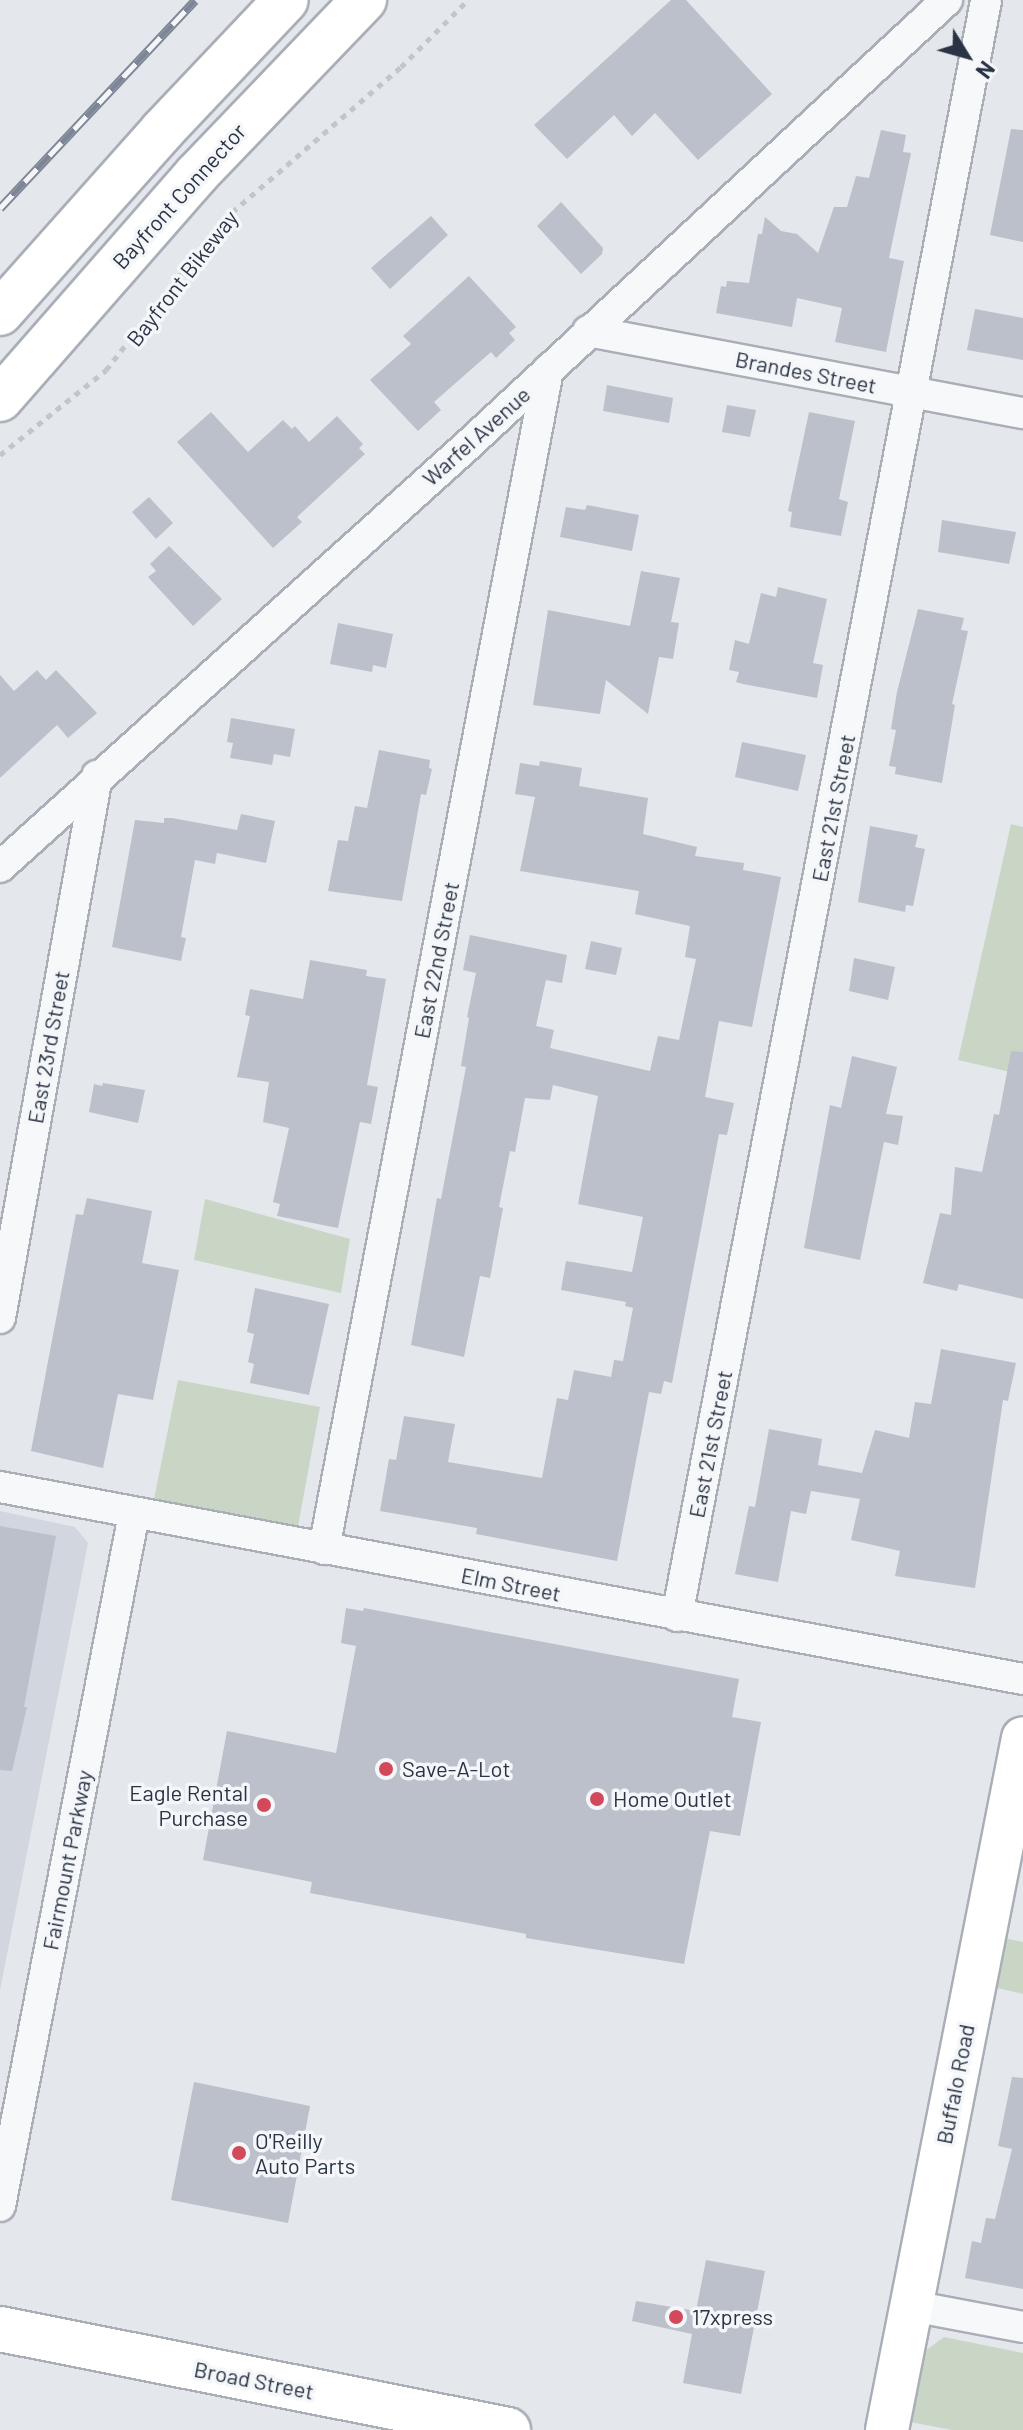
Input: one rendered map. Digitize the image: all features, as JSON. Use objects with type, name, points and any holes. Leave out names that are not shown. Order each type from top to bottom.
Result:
[{"type":"main road","points":[[0,313],[162,131],[286,0]]},
{"type":"main road","name":"Bayfront Connector","points":[[0,399],[196,175],[364,0]]},
{"type":"main road","name":"Buffalo Road","points":[[887,2430],[1023,1738]]},
{"type":"main road","name":"Broad Street","points":[[0,2329],[508,2430]]},
{"type":"street","name":"Warfel Avenue","points":[[0,867],[548,370],[947,0]]},
{"type":"street","name":"East 21st Street","points":[[677,1616],[986,0]]},
{"type":"street","name":"Brandes Street","points":[[588,331],[1023,413]]},
{"type":"street","name":"East 22nd Street","points":[[324,1549],[548,370]]},
{"type":"street","name":"East 23rd Street","points":[[0,1318],[97,776]]},
{"type":"street","name":"Elm Street","points":[[0,1487],[1023,1679]]},
{"type":"street","name":"Fairmount Parkway","points":[[0,2206],[134,1514]]},
{"type":"street","points":[[912,2306],[1023,2327]]},
{"type":"path","name":"Bayfront Bikeway","points":[[0,455],[106,370],[223,220],[401,67],[468,0]]},
{"type":"shaded area","points":[[0,1511],[75,1527],[88,1543],[0,1990]]},
{"type":"green space","points":[[1011,824],[1023,827],[1023,1075],[958,1060]]},
{"type":"green space","points":[[205,1199],[350,1239],[341,1293],[194,1260]]},
{"type":"green space","points":[[178,1380],[320,1407],[298,1526],[154,1499]]},
{"type":"green space","points":[[1000,1937],[1023,1942],[1023,1994],[993,1987]]},
{"type":"green space","points":[[944,2337],[1023,2353],[1023,2430],[952,2430],[910,2422],[925,2351]]},
{"type":"building","points":[[671,0],[686,0],[772,94],[698,160],[655,113],[632,136],[614,115],[567,159],[534,125]]},
{"type":"building","points":[[1011,129],[1023,130],[1023,242],[990,235]]},
{"type":"building","points":[[881,130],[906,135],[903,152],[911,153],[889,258],[904,261],[886,352],[835,342],[842,308],[797,298],[792,327],[716,313],[721,286],[726,287],[727,281],[749,283],[758,234],[762,234],[765,217],[781,231],[797,234],[818,253],[834,207],[847,207],[856,176],[869,178]]},
{"type":"building","points":[[561,202],[603,248],[602,254],[581,274],[537,226]]},
{"type":"building","points":[[431,216],[448,235],[390,289],[371,268]]},
{"type":"building","points":[[469,276],[516,327],[509,333],[515,340],[496,358],[491,352],[434,402],[441,410],[418,431],[370,380],[411,344],[403,336]]},
{"type":"building","points":[[975,309],[1023,318],[1023,360],[967,350]]},
{"type":"building","points":[[607,385],[673,398],[669,423],[603,411]]},
{"type":"building","points":[[727,405],[756,410],[750,437],[722,432]]},
{"type":"building","points":[[211,412],[248,452],[283,420],[292,429],[295,426],[309,442],[337,416],[363,444],[359,448],[365,454],[297,517],[302,522],[273,548],[177,442]]},
{"type":"building","points":[[809,412],[855,421],[839,499],[848,502],[841,536],[790,527],[792,512],[788,511]]},
{"type":"building","points":[[149,497],[173,523],[156,539],[132,512]]},
{"type":"building","points":[[587,505],[639,515],[632,551],[560,537],[566,507],[585,510]]},
{"type":"building","points":[[942,520],[1016,532],[1009,564],[938,552]]},
{"type":"building","points":[[169,546],[222,599],[193,626],[148,577],[156,571],[150,564]]},
{"type":"building","points":[[641,571],[680,578],[671,622],[679,623],[673,659],[659,657],[648,714],[606,680],[600,714],[533,705],[548,610],[630,626]]},
{"type":"building","points":[[778,587],[827,599],[813,663],[823,665],[817,698],[736,682],[739,672],[729,670],[735,640],[749,644],[761,593],[776,597]]},
{"type":"building","points":[[918,609],[964,618],[961,630],[968,631],[952,704],[955,705],[942,783],[895,774],[896,767],[889,766],[896,730],[891,729],[897,692]]},
{"type":"building","points":[[338,623],[393,634],[386,668],[373,665],[372,672],[330,664]]},
{"type":"building","points":[[37,670],[46,680],[56,670],[97,713],[68,738],[57,725],[0,778],[0,675],[14,691]]},
{"type":"building","points":[[231,718],[295,729],[290,757],[274,754],[272,765],[230,758],[233,743],[227,742]]},
{"type":"building","points":[[742,742],[806,755],[798,791],[735,777]]},
{"type":"building","points":[[379,750],[430,760],[429,768],[432,769],[426,795],[421,794],[402,901],[328,891],[338,840],[348,841],[355,806],[367,808]]},
{"type":"building","points":[[540,761],[582,768],[579,786],[648,798],[643,834],[697,847],[695,856],[744,863],[743,870],[781,877],[752,1027],[719,1021],[705,1097],[734,1103],[727,1135],[719,1134],[672,1383],[664,1381],[661,1394],[649,1392],[617,1561],[476,1534],[477,1528],[380,1511],[389,1459],[396,1460],[404,1416],[455,1424],[448,1462],[542,1478],[557,1398],[568,1400],[574,1370],[611,1377],[614,1360],[623,1361],[633,1308],[625,1306],[626,1302],[561,1290],[566,1261],[632,1272],[643,1217],[578,1204],[598,1096],[553,1085],[550,1100],[525,1098],[515,1152],[510,1151],[499,1207],[503,1208],[490,1278],[480,1276],[464,1357],[411,1345],[437,1198],[441,1199],[466,1067],[461,1066],[476,973],[463,970],[470,935],[567,955],[562,983],[546,980],[536,1026],[554,1030],[550,1048],[650,1071],[658,1036],[679,1040],[696,959],[685,957],[690,926],[635,914],[639,891],[520,871],[535,797],[515,794],[520,763],[539,766]]},
{"type":"building","points":[[241,814],[275,821],[266,863],[217,853],[215,864],[195,860],[181,937],[186,938],[181,961],[112,947],[135,820],[164,823],[164,818],[172,818],[237,830]]},
{"type":"building","points":[[870,826],[918,835],[915,847],[925,849],[913,906],[906,905],[905,912],[858,902]]},
{"type":"building","points":[[591,941],[622,948],[616,975],[585,969]]},
{"type":"building","points":[[854,958],[895,967],[888,1000],[849,991]]},
{"type":"building","points":[[310,960],[367,970],[366,976],[386,979],[367,1085],[378,1087],[371,1124],[360,1122],[338,1228],[277,1216],[280,1204],[273,1202],[289,1128],[263,1122],[269,1082],[237,1077],[250,1016],[245,1015],[250,989],[303,999]]},
{"type":"building","points":[[1011,1051],[1023,1052],[1023,1299],[959,1284],[957,1291],[923,1283],[940,1213],[951,1215],[955,1167],[982,1172],[994,1114],[999,1115]]},
{"type":"building","points":[[852,1056],[897,1067],[886,1114],[903,1116],[898,1145],[884,1142],[860,1260],[804,1248],[830,1105],[841,1108]]},
{"type":"building","points":[[103,1083],[145,1090],[138,1123],[89,1112],[94,1084],[102,1086]]},
{"type":"building","points":[[87,1198],[152,1211],[142,1263],[179,1270],[153,1400],[118,1394],[103,1468],[31,1451],[76,1214],[83,1215]]},
{"type":"building","points":[[255,1288],[329,1304],[309,1395],[250,1383],[254,1364],[248,1362],[254,1334],[247,1332]]},
{"type":"building","points":[[941,1349],[1016,1363],[1008,1401],[1003,1400],[975,1588],[895,1576],[900,1551],[851,1540],[860,1499],[811,1491],[806,1514],[791,1511],[778,1582],[735,1574],[749,1506],[755,1507],[769,1429],[822,1439],[818,1465],[862,1473],[875,1430],[909,1438],[915,1402],[931,1404]]},
{"type":"building","points":[[0,1526],[56,1536],[24,1707],[27,1707],[12,1771],[0,1770]]},
{"type":"building","points":[[346,1608],[363,1611],[364,1608],[739,1679],[732,1717],[761,1722],[740,1836],[710,1831],[684,1964],[526,1938],[526,1934],[310,1893],[312,1882],[203,1860],[227,1731],[336,1753],[356,1646],[341,1643]]},
{"type":"building","points":[[1012,2077],[1023,2078],[1023,2289],[965,2278],[972,2241],[981,2243],[986,2218],[995,2219],[1012,2149],[998,2146]]},
{"type":"building","points":[[194,2082],[310,2106],[288,2223],[171,2200]]},
{"type":"building","points":[[706,2260],[765,2271],[741,2394],[683,2383],[692,2334],[632,2321],[636,2301],[696,2311]]},
{"type":"railway","points":[[0,208],[195,0]]},
{"type":"place","name":"Save-A-Lot","points":[[386,1769]]},
{"type":"place","name":"Home Outlet","points":[[597,1799]]},
{"type":"place","name":"Eagle Rental Purchase","points":[[264,1805]]},
{"type":"place","name":"O'Reilly Auto Parts","points":[[239,2153]]},
{"type":"place","name":"17xpress","points":[[676,2317]]}]
